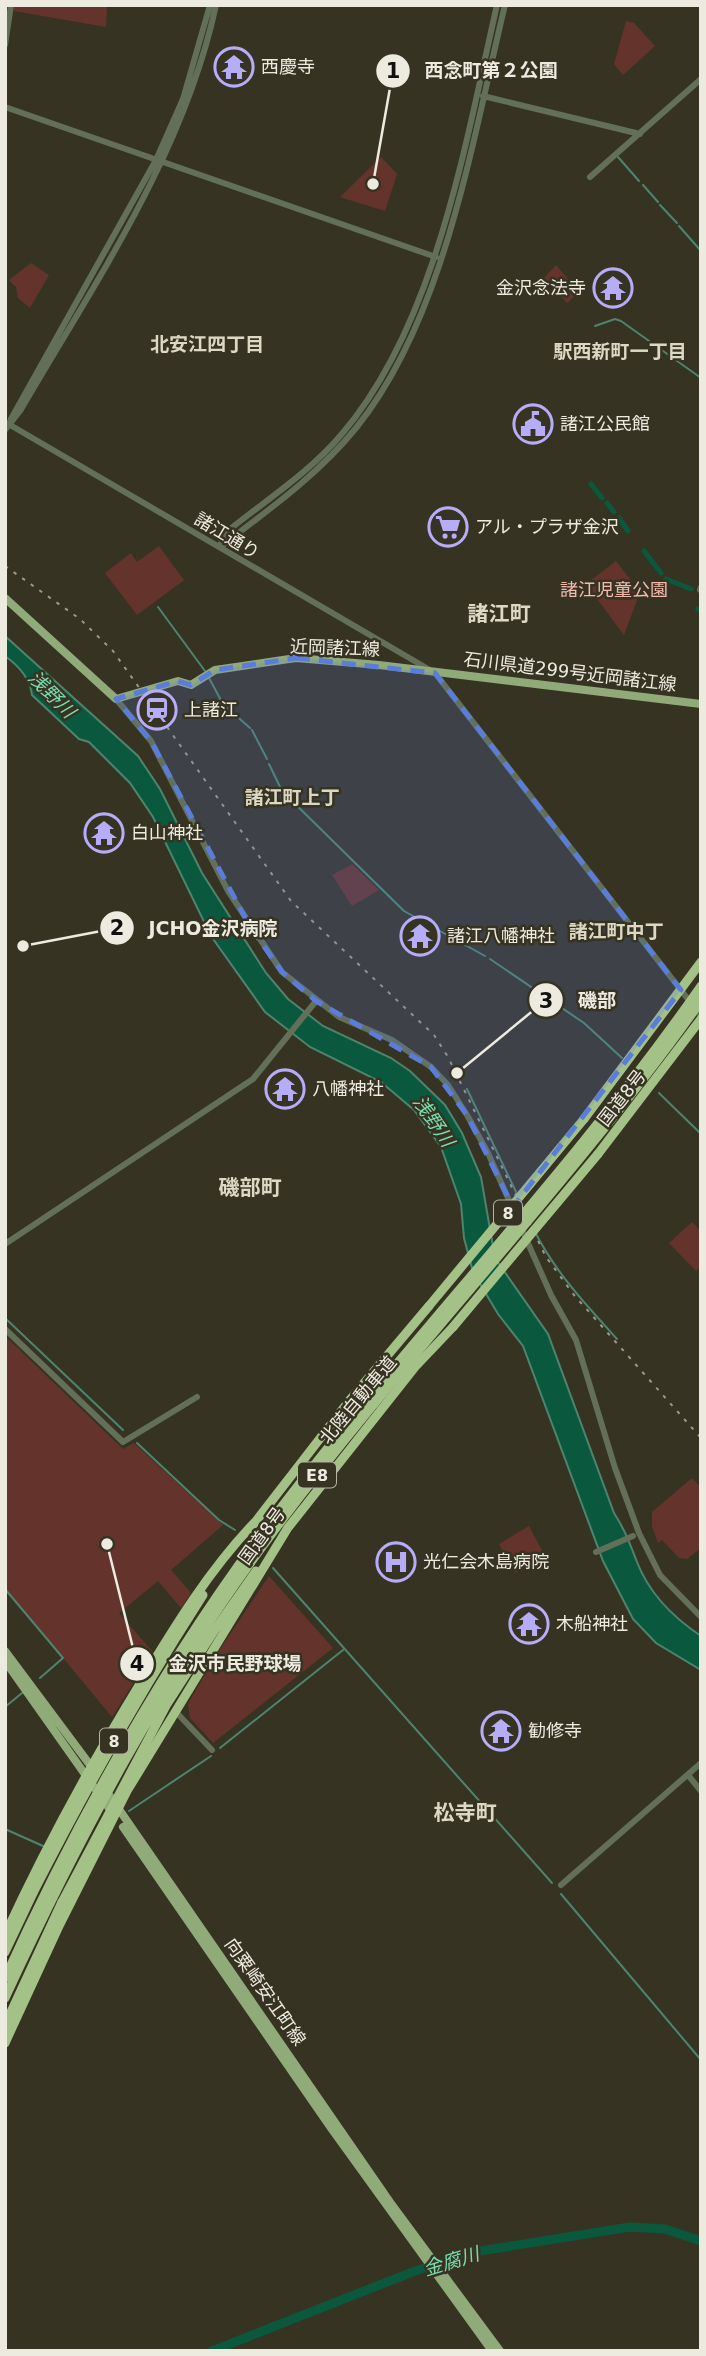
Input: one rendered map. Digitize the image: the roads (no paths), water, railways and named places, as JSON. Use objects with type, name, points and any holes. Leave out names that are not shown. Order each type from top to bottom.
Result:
[{"type":"highway","name":"国道8号","points":[[5,1952],[83,1795],[159,1663],[203,1595],[255,1522],[349,1401],[584,1119],[701,962]]},
{"type":"highway","name":"北陸自動車道","points":[[5,1976],[116,1758],[175,1659],[231,1576],[346,1426],[610,1108],[701,986]]},
{"type":"highway","name":"北陸自動車道","points":[[5,1999],[65,1871],[123,1762],[182,1664],[240,1577],[345,1440],[585,1153],[701,1001]]},
{"type":"highway","name":"国道8号","points":[[5,2025],[62,1902],[161,1716],[216,1628],[289,1526],[415,1367],[453,1327],[598,1154],[701,1018]]},
{"type":"highway","points":[[5,1936],[88,1769],[188,1606],[236,1542],[255,1522]]},
{"type":"highway","points":[[5,2043],[116,1812],[289,1526]]},
{"type":"main road","points":[[5,598],[116,699]]},
{"type":"main road","name":"近岡諸江線","points":[[116,699],[178,681],[191,685],[225,668],[296,658],[435,673]]},
{"type":"main road","name":"石川県道299号近岡諸江線","points":[[435,673],[701,704]]},
{"type":"main road","name":"向粟崎安江町線","points":[[5,1651],[422,2251],[500,2351]]},
{"type":"main road","name":"向粟崎安江町線","points":[[5,1661],[88,1769]]},
{"type":"main road","name":"向粟崎安江町線","points":[[442,2277],[492,2351]]},
{"type":"street","points":[[5,46],[11,5]]},
{"type":"street","points":[[191,84],[210,5]]},
{"type":"street","points":[[6,426],[25,402],[159,161],[191,84],[216,5]]},
{"type":"street","points":[[437,257],[497,5]]},
{"type":"street","points":[[220,547],[320,466],[361,421],[402,352],[437,257],[483,96],[505,5]]},
{"type":"street","points":[[590,177],[701,79]]},
{"type":"street","points":[[483,96],[640,134]]},
{"type":"street","points":[[5,107],[437,257]]},
{"type":"street","name":"諸江通り","points":[[6,426],[435,673]]},
{"type":"street","points":[[435,673],[701,1018]]},
{"type":"street","points":[[116,699],[160,757],[202,843],[249,925],[282,972],[314,1004],[392,1040],[431,1067],[467,1115],[488,1153],[551,1295],[576,1339],[615,1468],[639,1533],[660,1574],[701,1617]]},
{"type":"street","points":[[5,1244],[229,1097],[261,1071],[314,1004]]},
{"type":"street","points":[[5,1329],[123,1442],[197,1397]]},
{"type":"street","points":[[596,1552],[633,1536]]},
{"type":"street","points":[[175,1711],[212,1750]]},
{"type":"street","points":[[561,1885],[701,1763]]},
{"type":"street","points":[[688,1775],[701,1791]]},
{"type":"water","name":"浅野川","points":[[5,636],[138,756],[160,789],[202,873],[266,973],[288,999],[323,1026],[391,1058],[410,1071],[445,1105],[462,1133],[481,1177],[495,1258],[548,1334],[614,1513],[642,1573],[663,1604],[701,1636],[701,1670],[656,1643],[633,1619],[603,1561],[523,1346],[498,1314],[473,1272],[464,1238],[461,1204],[441,1147],[414,1110],[381,1082],[310,1047],[265,1012],[211,936],[153,817],[130,783],[89,742],[79,739],[32,695],[23,673],[5,656]]},
{"type":"waterway","points":[[618,157],[639,181]]},
{"type":"waterway","points":[[643,185],[658,202]]},
{"type":"waterway","points":[[660,205],[677,223]]},
{"type":"waterway","points":[[679,226],[701,251]]},
{"type":"waterway","points":[[595,326],[615,319],[621,321],[701,378]]},
{"type":"waterway","points":[[591,484],[602,498]]},
{"type":"waterway","points":[[607,503],[614,512]]},
{"type":"waterway","points":[[619,518],[628,531]]},
{"type":"waterway","points":[[644,551],[661,573]]},
{"type":"waterway","points":[[666,579],[691,589]]},
{"type":"waterway","points":[[158,607],[205,671]]},
{"type":"waterway","points":[[209,678],[223,704],[250,728]]},
{"type":"waterway","points":[[252,730],[267,759]]},
{"type":"waterway","points":[[269,764],[282,791],[404,911],[485,956]]},
{"type":"waterway","points":[[490,959],[584,1023],[622,1058]]},
{"type":"waterway","points":[[467,1089],[518,1196]]},
{"type":"waterway","points":[[659,1093],[701,1134]]},
{"type":"waterway","points":[[535,1232],[562,1275],[617,1339]]},
{"type":"waterway","points":[[5,1318],[123,1430]]},
{"type":"waterway","points":[[137,1443],[219,1520],[235,1530]]},
{"type":"waterway","points":[[273,1568],[552,1883]]},
{"type":"waterway","points":[[5,1589],[63,1658],[40,1678]]},
{"type":"waterway","points":[[220,1748],[343,1650]]},
{"type":"waterway","points":[[5,1707],[22,1693]]},
{"type":"waterway","points":[[129,1811],[211,1756]]},
{"type":"waterway","points":[[5,1829],[43,1846]]},
{"type":"waterway","points":[[561,1894],[701,2060]]},
{"type":"waterway","name":"金腐川","points":[[212,2351],[415,2271],[480,2251],[630,2227],[665,2229],[701,2241]]},
{"type":"railway","points":[[5,566],[80,619],[113,651],[291,901],[434,1035],[448,1057],[546,1257],[574,1295],[701,1438]]},
{"type":"place","name":"西慶寺","points":[[234,67]]},
{"type":"place","name":"西念町第２公園","points":[[373,184]]},
{"type":"place","name":"金沢念法寺","points":[[613,288]]},
{"type":"place","name":"諸江公民館","points":[[533,424]]},
{"type":"place","name":"アル・プラザ金沢","points":[[448,527]]},
{"type":"place","name":"上諸江","points":[[157,710]]},
{"type":"place","name":"白山神社","points":[[104,833]]},
{"type":"place","name":"諸江八幡神社","points":[[420,936]]},
{"type":"place","name":"JCHO金沢病院","points":[[23,946]]},
{"type":"place","name":"磯部","points":[[457,1073]]},
{"type":"place","name":"八幡神社","points":[[285,1089]]},
{"type":"place","name":"金沢市民野球場","points":[[107,1544]]},
{"type":"place","name":"光仁会木島病院","points":[[396,1562]]},
{"type":"place","name":"木船神社","points":[[529,1624]]},
{"type":"place","name":"勧修寺","points":[[501,1731]]},
{"type":"district","name":"北安江四丁目","points":[[207,344]]},
{"type":"district","name":"駅西新町一丁目","points":[[620,351]]},
{"type":"district","name":"諸江町","points":[[499,614]]},
{"type":"district","name":"諸江町上丁","points":[[292,797]]},
{"type":"district","name":"諸江町中丁","points":[[616,931]]},
{"type":"district","name":"磯部町","points":[[250,1188]]},
{"type":"district","name":"松寺町","points":[[465,1813]]},
{"type":"park label","name":"諸江児童公園","points":[[614,590]]}]
